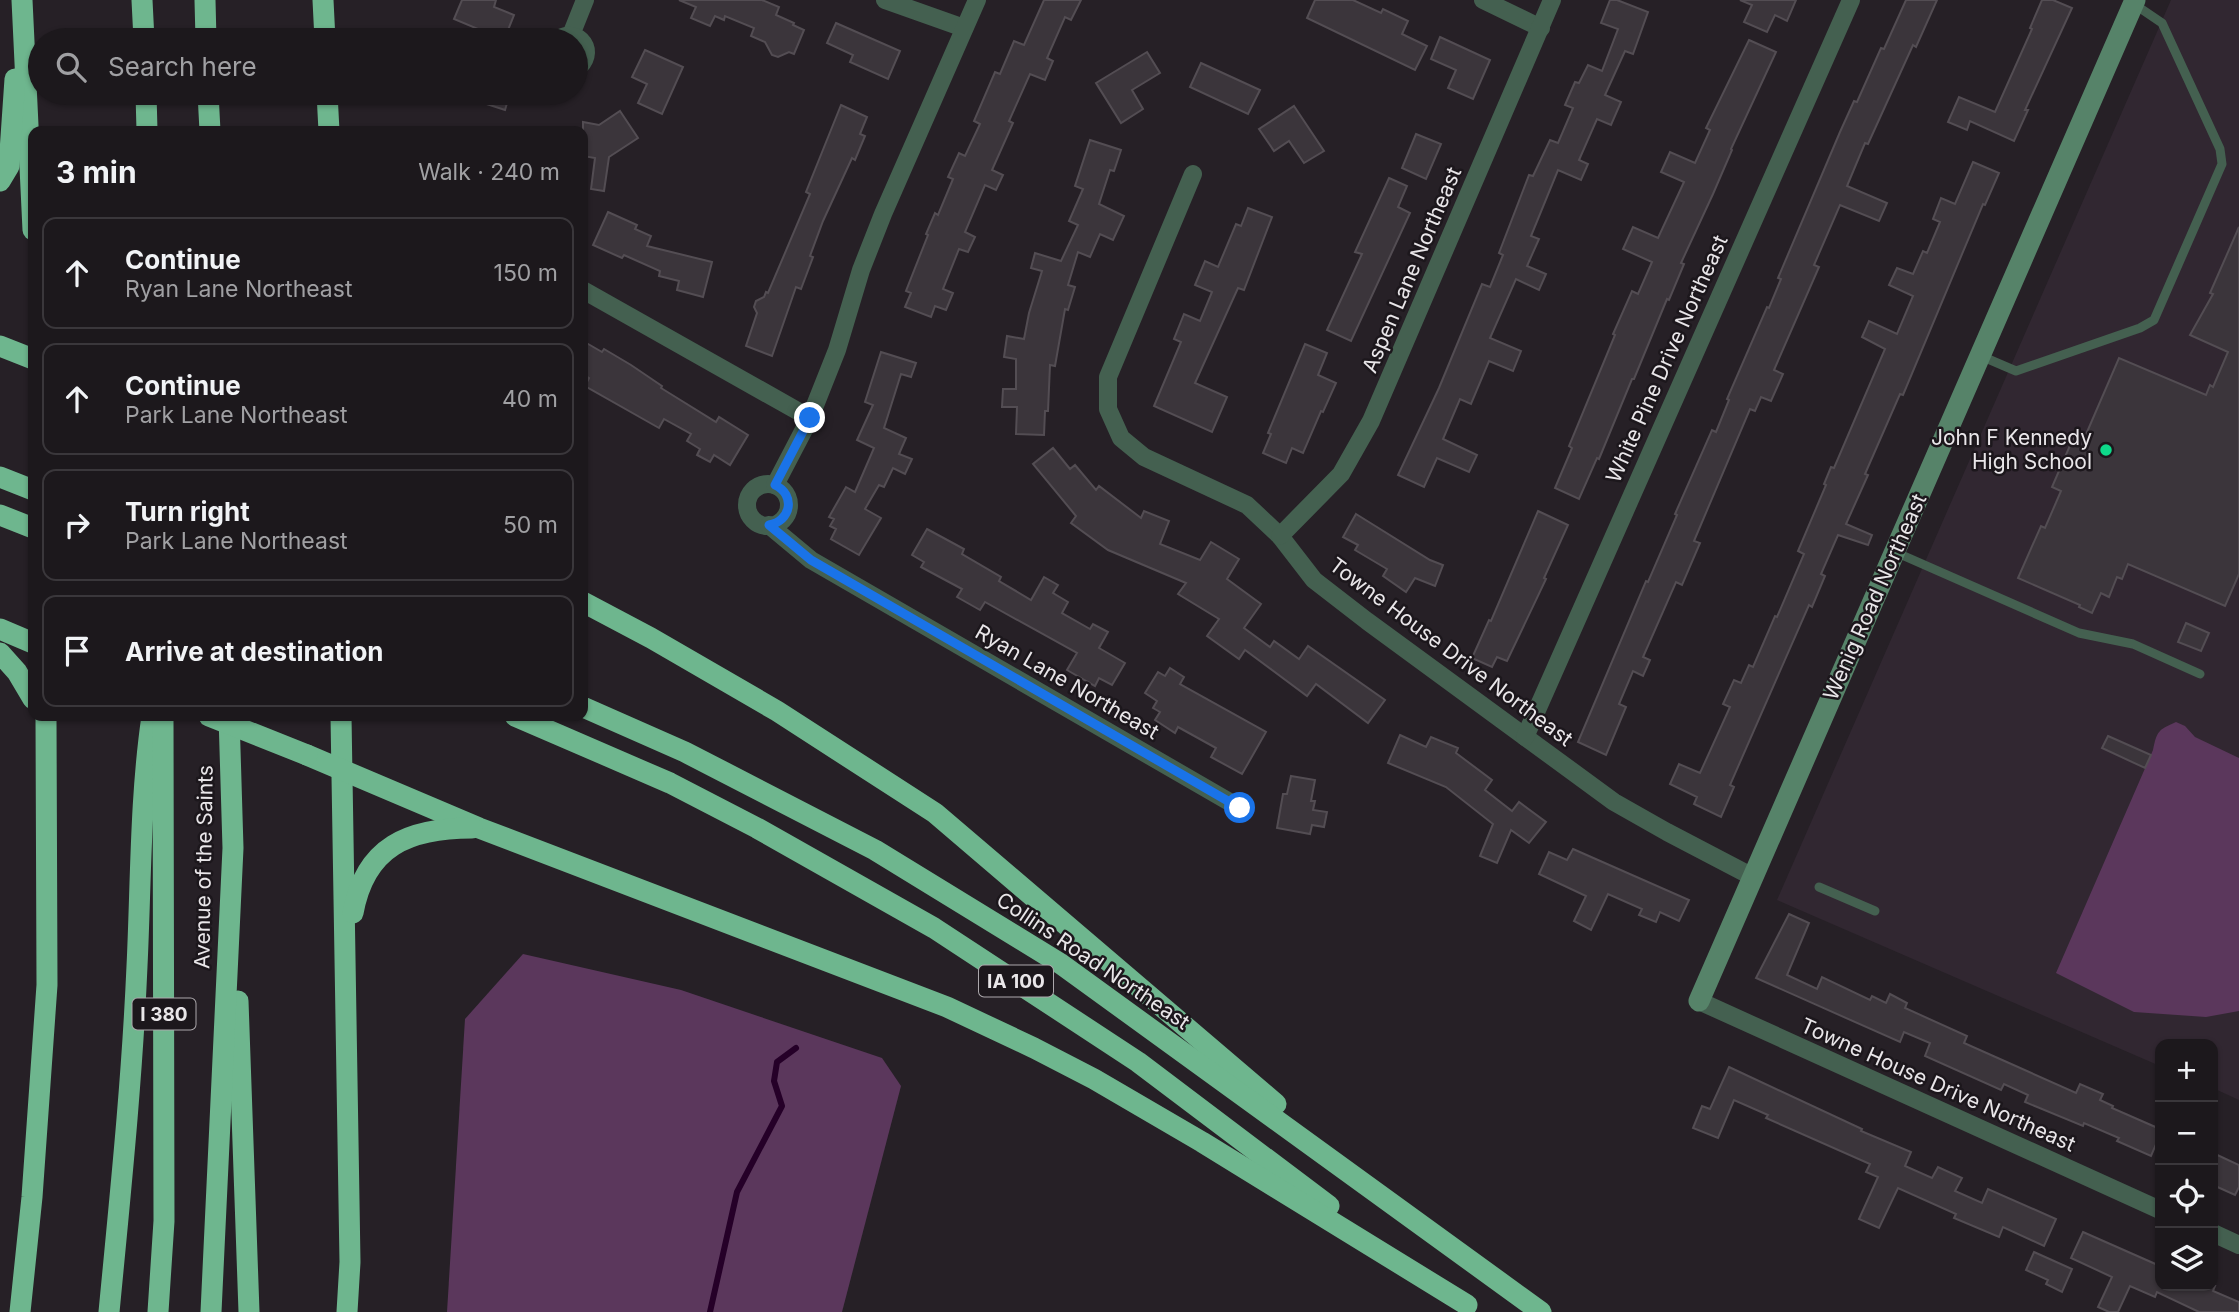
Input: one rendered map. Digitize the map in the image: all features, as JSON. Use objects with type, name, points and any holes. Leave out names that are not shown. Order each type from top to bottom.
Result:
[{"type":"highway","points":[[0,181],[9,166],[21,0]]},
{"type":"highway","points":[[21,0],[28,134]]},
{"type":"highway","points":[[142,0],[143,28]]},
{"type":"highway","points":[[205,0],[206,28]]},
{"type":"highway","points":[[323,0],[324,28]]},
{"type":"highway","points":[[146,105],[147,126]]},
{"type":"highway","points":[[209,105],[210,126]]},
{"type":"highway","points":[[328,105],[329,126]]},
{"type":"highway","points":[[0,346],[28,357]]},
{"type":"highway","points":[[0,477],[28,488]]},
{"type":"highway","points":[[0,515],[28,526]]},
{"type":"highway","points":[[588,605],[777,711],[935,813],[1391,1204]]},
{"type":"highway","points":[[0,653],[17,672],[28,691]]},
{"type":"highway","name":"Collins Road Northeast","points":[[588,709],[685,752],[875,850],[1061,964],[1541,1312]]},
{"type":"highway","points":[[20,1312],[32,1197],[47,985],[44,721]]},
{"type":"highway","points":[[109,1312],[123,1174],[137,970],[147,753],[151,721]]},
{"type":"highway","name":"Avenue of the Saints","points":[[158,1312],[164,1222],[163,721]]},
{"type":"highway","points":[[222,721],[342,768],[479,828],[947,1007],[1094,1079],[1472,1309]]},
{"type":"highway","name":"Avenue of the Saints","points":[[211,1312],[233,848],[229,721]]},
{"type":"highway","points":[[341,721],[350,1262],[347,1312]]},
{"type":"highway","name":"IA 100","points":[[527,721],[670,783],[768,834],[934,928],[1138,1062],[1346,1219],[1472,1309]]},
{"type":"highway","points":[[346,978],[357,893],[364,875],[374,861],[400,841],[431,830],[479,828]]},
{"type":"highway","points":[[233,848],[249,1312]]},
{"type":"street","points":[[569,28],[586,0]]},
{"type":"street","points":[[885,0],[964,28]]},
{"type":"street","points":[[775,485],[810,418],[837,350],[861,270],[883,214],[977,0]]},
{"type":"street","points":[[1483,0],[1541,27]]},
{"type":"street","name":"Aspen Lane Northeast","points":[[1280,536],[1342,474],[1371,421],[1552,0]]},
{"type":"street","name":"White Pine Drive Northeast","points":[[1525,737],[1851,0]]},
{"type":"street","name":"Wenig Road Northeast","points":[[1699,1001],[2134,2]]},
{"type":"street","name":"Towne House Drive Northeast","points":[[1193,174],[1108,377],[1108,409],[1121,438],[1144,457],[1248,505],[1280,536],[1314,580],[1614,802],[1753,877]]},
{"type":"street","points":[[588,293],[810,418]]},
{"type":"street","points":[[762,485],[775,485],[786,494],[789,508],[782,520],[769,525],[756,521],[748,511],[748,498],[762,485]]},
{"type":"street","name":"Ryan Lane Northeast","points":[[769,525],[811,560],[1240,808]]},
{"type":"street","name":"Towne House Drive Northeast","points":[[1699,1001],[2155,1207]]},
{"type":"street","points":[[2218,1235],[2239,1245]]},
{"type":"lane","points":[[1980,356],[2016,370],[2140,328],[2154,320],[2222,164],[2220,149],[2162,23],[2134,2]]},
{"type":"lane","points":[[1895,552],[2079,633],[2133,644],[2200,674]]},
{"type":"lane","points":[[1819,887],[1875,911]]},
{"type":"shaded area","name":"John F Kennedy High School","points":[[2171,0],[2239,0],[2239,1100],[2218,1090],[2218,1039],[2155,1039],[2155,1064],[1777,900]]},
{"type":"shaded area","points":[[2176,722],[2185,726],[2195,737],[2239,758],[2239,1011],[2206,1017],[2134,1012],[2056,973],[2153,750],[2157,735],[2162,729]]},
{"type":"shaded area","points":[[523,954],[681,990],[882,1058],[901,1086],[842,1312],[447,1312],[465,1019]]},
{"type":"building","points":[[462,0],[496,0],[494,7],[514,15],[509,28],[475,28],[454,19]]},
{"type":"building","points":[[679,0],[762,0],[779,7],[776,15],[804,30],[794,54],[789,52],[778,57],[772,55],[765,42],[751,36],[754,28],[725,16],[724,20],[715,16],[710,26],[691,18],[696,7]]},
{"type":"building","points":[[1044,0],[1081,0],[1071,20],[1065,17],[1047,58],[1053,61],[1045,80],[1030,74],[1009,121],[1013,123],[992,170],[1003,175],[996,190],[985,185],[965,232],[975,237],[968,252],[959,249],[943,289],[953,293],[946,310],[935,306],[931,317],[905,307],[911,293],[906,291],[928,235],[926,234],[935,213],[938,215],[953,179],[948,177],[959,153],[965,156],[980,124],[974,121],[995,72],[1000,74],[1014,41],[1024,45]]},
{"type":"building","points":[[1315,0],[1353,0],[1381,13],[1383,9],[1408,21],[1402,34],[1427,46],[1415,70],[1307,18]]},
{"type":"building","points":[[1610,0],[1617,0],[1648,12],[1633,54],[1625,51],[1605,95],[1621,102],[1611,125],[1597,119],[1579,160],[1588,164],[1581,180],[1558,170],[1531,236],[1539,239],[1527,266],[1546,274],[1539,290],[1516,279],[1490,338],[1521,351],[1513,371],[1489,361],[1471,404],[1460,399],[1443,439],[1477,455],[1469,472],[1437,458],[1424,487],[1398,475],[1439,388],[1482,284],[1490,287],[1503,255],[1499,253],[1529,175],[1533,176],[1550,140],[1558,143],[1573,108],[1565,105],[1575,82],[1579,83],[1588,65],[1602,71],[1618,29],[1601,23]]},
{"type":"building","points":[[1740,0],[1796,0],[1787,21],[1775,15],[1767,32],[1744,22],[1752,5]]},
{"type":"building","points":[[1906,0],[1937,0],[1916,47],[1913,45],[1868,144],[1865,143],[1847,186],[1887,203],[1879,221],[1840,205],[1814,265],[1819,267],[1774,370],[1783,374],[1771,401],[1761,397],[1755,411],[1750,409],[1694,541],[1700,543],[1682,585],[1676,582],[1643,657],[1650,660],[1643,676],[1633,671],[1619,704],[1626,707],[1606,755],[1578,742],[1712,430],[1716,432],[1729,400],[1727,399],[1767,307],[1769,308],[1781,279],[1778,278],[1840,132],[1854,101],[1857,102],[1881,48],[1884,49]]},
{"type":"building","points":[[2042,0],[2053,0],[2072,8],[2025,110],[2028,110],[2014,141],[1970,121],[1967,130],[1948,122],[1959,97],[1995,112]]},
{"type":"building","points":[[836,23],[900,51],[888,79],[850,62],[853,55],[827,43]]},
{"type":"building","points":[[1440,37],[1490,60],[1473,99],[1448,88],[1456,70],[1431,59]]},
{"type":"building","points":[[1749,40],[1776,52],[1681,263],[1684,264],[1669,300],[1667,299],[1599,459],[1597,458],[1579,499],[1555,488],[1572,448],[1569,446],[1615,335],[1613,334],[1632,291],[1638,294],[1652,262],[1623,249],[1633,227],[1658,238],[1684,182],[1661,172],[1670,152],[1695,163],[1710,130],[1706,128]]},
{"type":"building","points":[[645,50],[683,67],[662,114],[638,103],[647,84],[632,77]]},
{"type":"building","points":[[1147,52],[1160,73],[1132,90],[1143,109],[1121,123],[1096,83]]},
{"type":"building","points":[[1201,63],[1260,90],[1248,114],[1190,87]]},
{"type":"building","points":[[490,105],[506,105],[505,110]]},
{"type":"building","points":[[841,105],[867,117],[860,134],[865,136],[823,221],[801,289],[796,287],[772,356],[746,346],[757,313],[754,307],[756,301],[768,293],[810,194],[806,192]]},
{"type":"building","points":[[1294,106],[1324,151],[1304,163],[1289,141],[1274,151],[1259,129]]},
{"type":"building","points":[[620,111],[638,138],[609,157],[604,191],[591,189],[595,158],[588,157],[588,126],[583,126],[583,122],[599,125]]},
{"type":"building","points":[[1416,134],[1441,144],[1426,179],[1402,168]]},
{"type":"building","points":[[1090,140],[1121,150],[1114,171],[1110,170],[1099,204],[1124,216],[1113,240],[1100,234],[1090,257],[1078,252],[1068,285],[1075,287],[1068,310],[1065,309],[1055,366],[1050,365],[1044,435],[1016,434],[1017,407],[1002,407],[1003,389],[1016,389],[1016,359],[1004,357],[1007,336],[1024,339],[1042,271],[1031,268],[1035,253],[1061,261],[1078,225],[1069,221],[1083,189],[1075,186]]},
{"type":"building","points":[[1973,162],[1999,173],[1985,205],[1983,204],[1903,395],[1900,394],[1865,474],[1868,475],[1846,524],[1872,535],[1868,545],[1838,535],[1821,574],[1825,576],[1812,607],[1809,605],[1730,785],[1734,787],[1721,817],[1694,804],[1697,797],[1670,784],[1679,764],[1700,773],[1730,707],[1723,704],[1734,680],[1741,683],[1749,665],[1753,667],[1775,616],[1777,617],[1804,554],[1798,551],[1826,485],[1824,484],[1831,467],[1834,468],[1885,349],[1862,337],[1869,321],[1897,334],[1913,296],[1889,285],[1897,268],[1913,274],[1923,251],[1927,253],[1940,222],[1933,219],[1941,198],[1955,204]]},
{"type":"building","points":[[1389,178],[1407,186],[1398,207],[1410,213],[1351,341],[1327,330],[1362,254],[1355,252]]},
{"type":"building","points":[[1248,208],[1272,217],[1244,290],[1238,288],[1195,383],[1227,397],[1212,432],[1154,406],[1181,342],[1174,339],[1184,314],[1200,321],[1212,292],[1195,285],[1205,261],[1218,267],[1236,224],[1241,226]]},
{"type":"building","points":[[608,212],[637,225],[635,229],[651,236],[647,246],[712,262],[703,297],[677,290],[679,281],[659,276],[660,271],[593,245]]},
{"type":"building","points":[[2239,227],[2239,574],[2225,606],[2128,564],[2122,579],[2117,577],[2109,597],[2101,593],[2092,613],[2079,607],[2080,605],[2018,578],[2041,526],[2045,528],[2061,491],[2052,487],[2075,434],[2084,439],[2119,358],[2206,395],[2210,385],[2213,387],[2228,352],[2190,335],[2213,294],[2210,293]]},
{"type":"building","points":[[588,344],[602,352],[604,349],[631,365],[662,386],[661,388],[716,422],[719,417],[748,435],[730,465],[714,455],[710,462],[697,455],[700,449],[687,441],[691,434],[664,419],[659,428],[588,388]]},
{"type":"building","points":[[1305,344],[1327,353],[1318,375],[1336,383],[1303,453],[1292,448],[1286,463],[1263,453],[1271,434],[1268,433]]},
{"type":"building","points":[[881,352],[916,363],[911,377],[901,374],[884,428],[906,438],[899,454],[912,459],[905,474],[893,468],[884,487],[879,485],[865,509],[881,518],[859,555],[831,539],[836,529],[830,526],[834,519],[829,517],[846,487],[855,492],[874,448],[857,440],[873,405],[865,402]]},
{"type":"building","points":[[1053,448],[1070,469],[1075,465],[1096,490],[1099,486],[1141,518],[1144,511],[1169,521],[1160,544],[1200,560],[1211,542],[1239,559],[1227,579],[1261,604],[1244,628],[1270,647],[1274,641],[1299,659],[1308,646],[1385,700],[1368,723],[1316,684],[1307,696],[1245,650],[1239,659],[1207,636],[1219,619],[1178,594],[1186,583],[1108,550],[1071,523],[1076,516],[1033,464]]},
{"type":"building","points":[[1538,511],[1568,525],[1507,661],[1497,657],[1492,667],[1472,658],[1489,620],[1491,621]]},
{"type":"building","points":[[1356,514],[1430,560],[1443,565],[1435,586],[1415,578],[1406,592],[1383,576],[1387,569],[1355,550],[1358,545],[1343,537]]},
{"type":"building","points":[[927,529],[964,549],[962,554],[1001,577],[999,581],[1031,600],[1044,577],[1058,585],[1053,593],[1068,602],[1062,613],[1090,629],[1093,624],[1108,632],[1099,648],[1125,663],[1112,685],[1099,678],[1095,686],[1067,670],[1077,653],[985,602],[980,610],[957,597],[962,589],[921,567],[924,562],[912,555]]},
{"type":"building","points":[[2186,623],[2209,633],[2201,651],[2178,642]]},
{"type":"building","points":[[1170,668],[1184,677],[1180,684],[1266,732],[1242,774],[1211,757],[1216,748],[1178,727],[1175,733],[1155,720],[1160,712],[1153,708],[1157,701],[1145,693],[1158,672],[1165,676]]},
{"type":"building","points":[[1400,735],[1426,747],[1431,737],[1458,748],[1456,753],[1492,780],[1485,790],[1512,811],[1519,802],[1546,822],[1529,843],[1511,830],[1497,863],[1480,856],[1493,824],[1446,787],[1388,763]]},
{"type":"building","points":[[2108,736],[2151,755],[2145,768],[2102,748]]},
{"type":"building","points":[[1291,776],[1315,780],[1311,801],[1315,801],[1313,810],[1327,812],[1324,827],[1312,825],[1310,834],[1277,828],[1283,794],[1287,794]]},
{"type":"building","points":[[1573,849],[1689,900],[1679,921],[1660,912],[1656,922],[1639,915],[1642,909],[1608,894],[1591,930],[1574,921],[1586,896],[1539,874],[1549,852],[1567,860]]},
{"type":"building","points":[[1789,914],[1809,923],[1787,975],[1817,989],[1822,977],[1870,1000],[1872,996],[1886,1003],[1890,994],[1907,1003],[1905,1008],[1967,1036],[1964,1043],[2076,1093],[2080,1084],[2103,1094],[2100,1100],[2113,1106],[2112,1108],[2155,1127],[2155,1147],[2151,1156],[2084,1123],[2083,1126],[2025,1102],[2028,1095],[2004,1084],[2001,1090],[1925,1056],[1930,1043],[1904,1032],[1900,1042],[1756,978]]},
{"type":"building","points":[[1729,1067],[1862,1129],[1861,1131],[1911,1152],[1905,1166],[1932,1178],[1938,1167],[1962,1178],[1955,1191],[1982,1203],[1988,1189],[2056,1219],[2044,1246],[2003,1227],[1999,1237],[1954,1218],[1956,1214],[1898,1188],[1879,1228],[1859,1219],[1878,1177],[1866,1172],[1870,1164],[1766,1118],[1768,1115],[1734,1100],[1718,1138],[1693,1128],[1702,1106],[1710,1109]]},
{"type":"building","points":[[2218,1155],[2239,1165],[2239,1187],[2235,1195],[2218,1187]]},
{"type":"building","points":[[2083,1232],[2155,1264],[2155,1291],[2213,1291],[2239,1302],[2239,1312],[2199,1312],[2157,1292],[2155,1297],[2130,1286],[2118,1312],[2109,1312],[2098,1307],[2112,1277],[2071,1258]]},
{"type":"building","points":[[2034,1252],[2072,1269],[2062,1292],[2046,1284],[2048,1280],[2026,1270]]},
{"type":"waterway","points":[[710,1312],[737,1192],[782,1106],[774,1081],[777,1062],[796,1048]]},
{"type":"place","name":"John F Kennedy High School","points":[[2106,450]]},
{"type":"route","points":[[810,418],[775,485],[786,494],[789,508],[782,520],[769,525],[811,560],[1240,808]]}]
